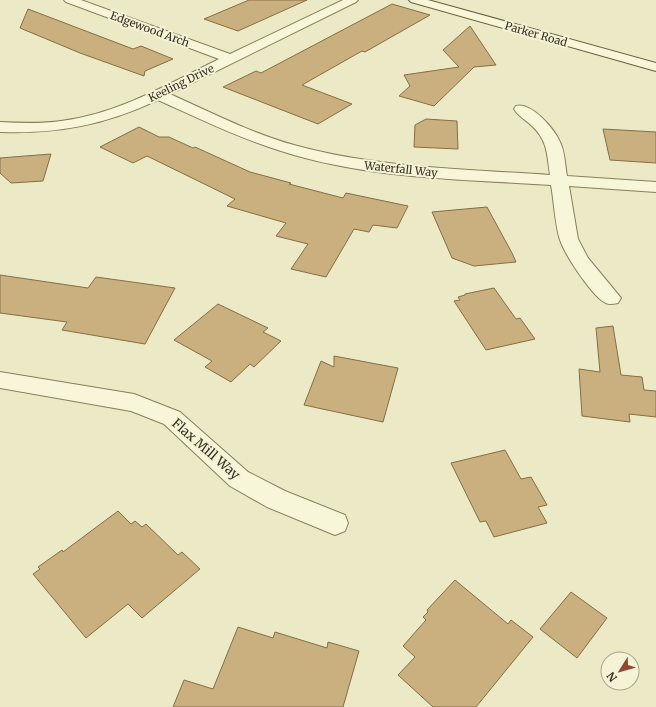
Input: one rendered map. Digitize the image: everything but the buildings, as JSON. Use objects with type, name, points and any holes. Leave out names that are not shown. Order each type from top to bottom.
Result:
[{"type":"street","name":"Edgewood Arch","points":[[70,0],[231,59]]},
{"type":"street","name":"Keeling Drive","points":[[0,127],[42,128],[81,123],[120,112],[158,95],[352,0]]},
{"type":"street","name":"Parker Road","points":[[415,0],[656,67]]},
{"type":"street","name":"Parker Road","points":[[568,30],[656,60]]},
{"type":"street","name":"Waterfall Way","points":[[158,95],[242,131],[287,148],[348,163],[390,169],[656,186]]},
{"type":"street","points":[[521,109],[540,124],[553,143],[569,239],[579,259],[595,281],[611,298]]},
{"type":"street","name":"Flax Mill Way","points":[[0,380],[134,403],[172,418],[239,479],[276,499],[335,523]]}]
